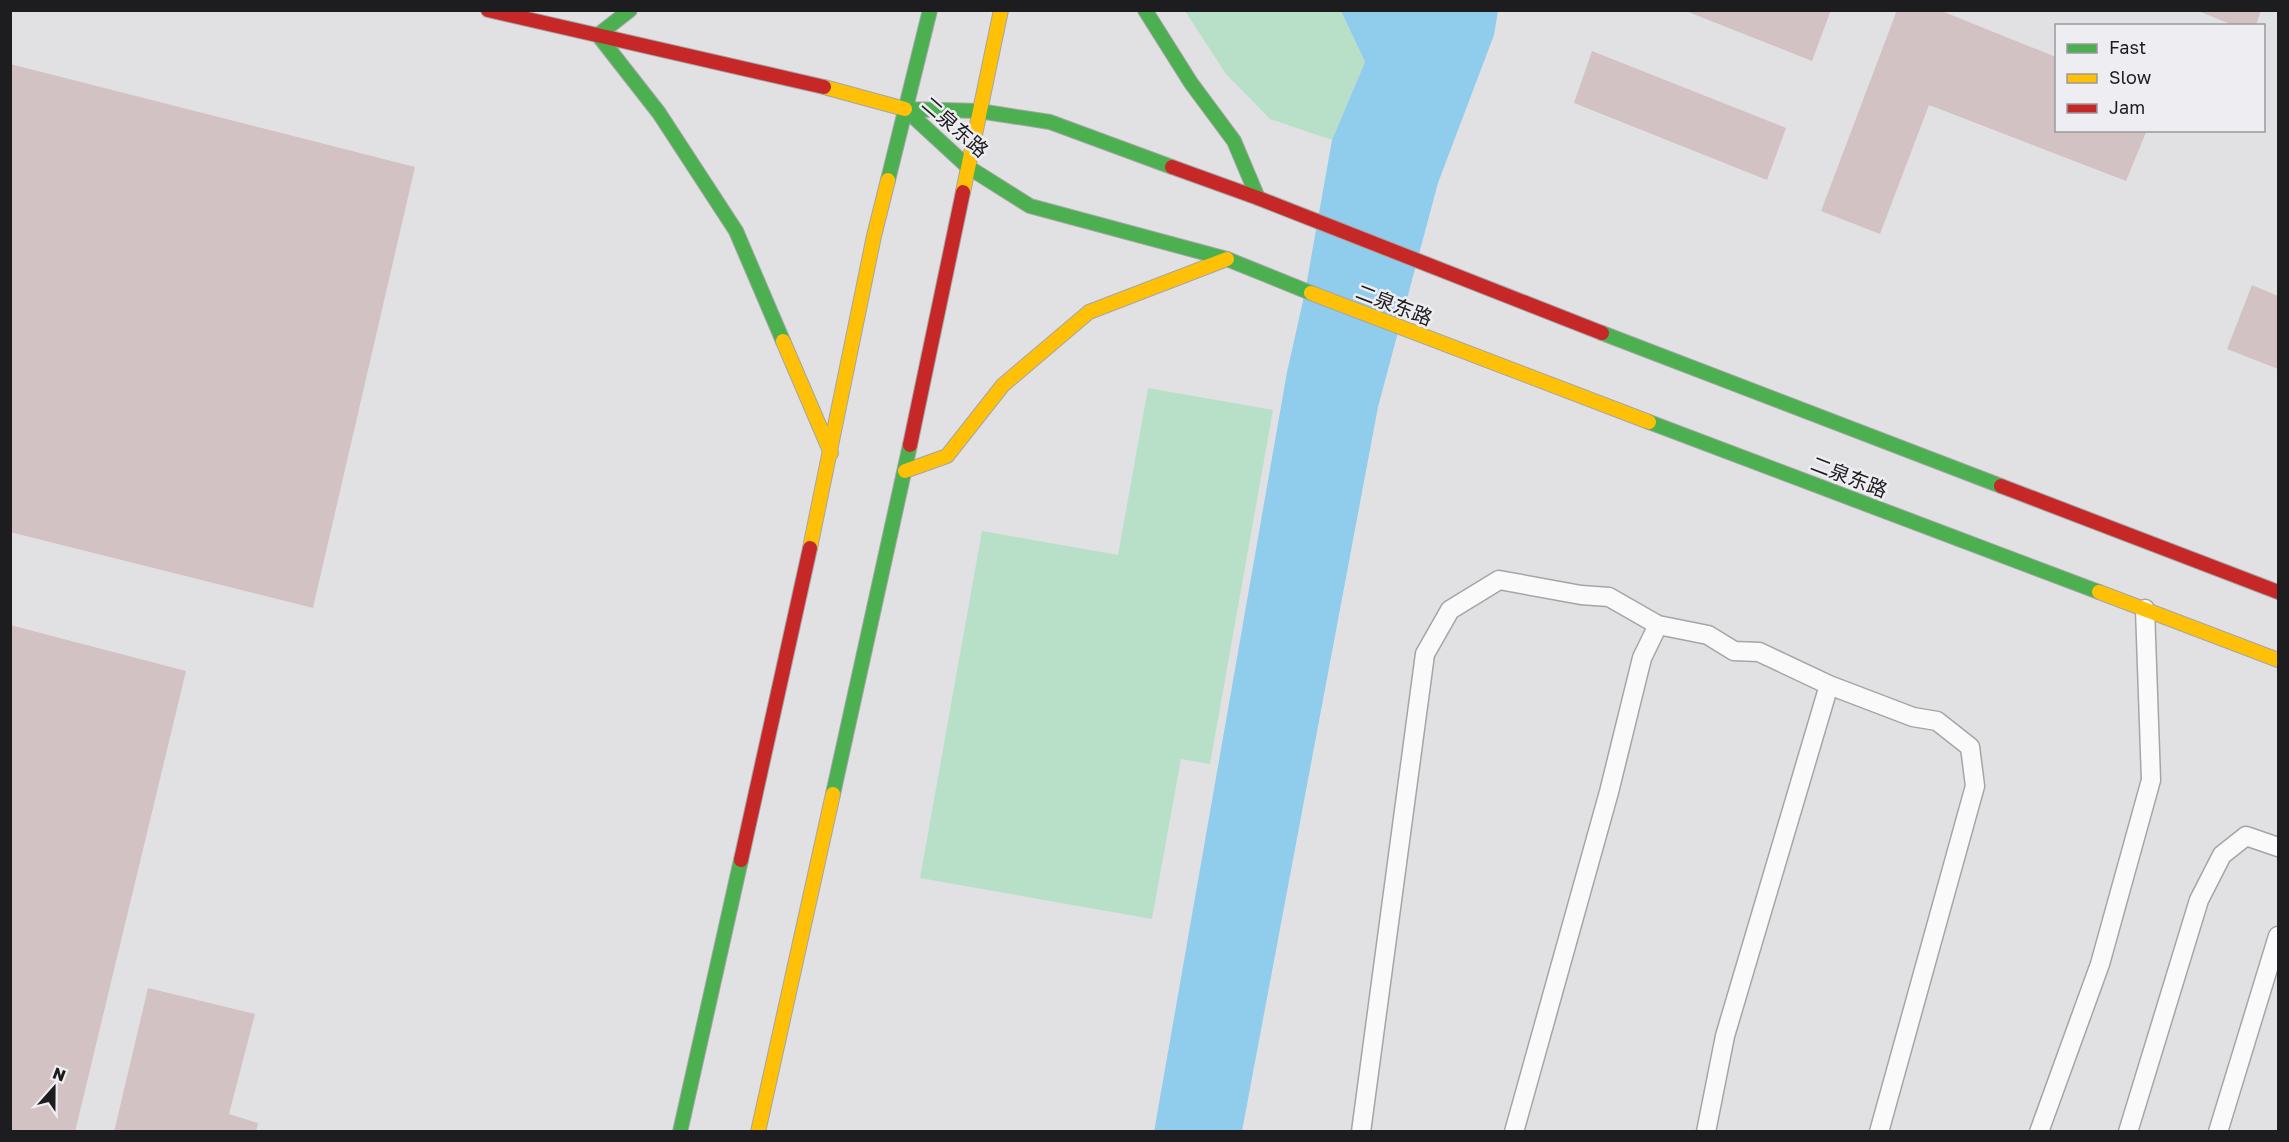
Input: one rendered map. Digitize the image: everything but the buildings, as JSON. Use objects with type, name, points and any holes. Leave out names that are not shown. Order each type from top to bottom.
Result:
[{"type":"main road","points":[[488,10],[839,90],[905,109]]},
{"type":"main road","points":[[598,35],[630,10]]},
{"type":"main road","points":[[680,1131],[831,453],[874,236],[930,10]]},
{"type":"main road","points":[[758,1131],[905,471],[1001,10]]},
{"type":"main road","points":[[1144,10],[1191,83],[1234,141],[1258,198]]},
{"type":"main road","points":[[598,35],[659,114],[736,231],[831,453]]},
{"type":"main road","name":"二泉东路","points":[[905,109],[979,111],[1050,122],[1258,198],[1417,262],[2278,592]]},
{"type":"main road","name":"二泉东路","points":[[905,109],[968,167],[1030,206],[1227,260],[1399,328],[2278,660]]},
{"type":"main road","points":[[905,471],[947,456],[1003,386],[1089,312],[1227,260]]},
{"type":"lane","points":[[1361,1131],[1425,654],[1450,610],[1499,580],[1581,595],[1609,597],[1658,625],[1708,635],[1734,651],[1759,652],[1829,685],[1913,717],[1938,721],[1970,747],[1975,786],[1879,1131]]},
{"type":"lane","points":[[2039,1131],[2100,964],[2151,780],[2145,609]]},
{"type":"lane","points":[[1514,1131],[1609,792],[1642,658],[1658,625]]},
{"type":"lane","points":[[1706,1131],[1725,1036],[1829,685]]},
{"type":"lane","points":[[2128,1131],[2199,900],[2222,855],[2246,836],[2278,847]]},
{"type":"lane","points":[[2218,1131],[2278,936]]},
{"type":"green space","points":[[1185,11],[1341,11],[1365,62],[1332,140],[1270,119],[1226,74]]},
{"type":"green space","points":[[1148,388],[1273,410],[1210,764],[1181,759],[1152,919],[920,878],[982,531],[1118,555]]},
{"type":"water","points":[[1341,11],[1498,11],[1494,35],[1438,183],[1378,407],[1242,1131],[1154,1132],[1287,372],[1305,292],[1332,140],[1365,62]]},
{"type":"traffic: fast","points":[[630,10],[598,35],[659,113],[736,231],[783,341]]},
{"type":"traffic: fast","points":[[888,180],[930,10]]},
{"type":"traffic: fast","points":[[1145,10],[1191,83],[1234,141],[1258,198]]},
{"type":"traffic: fast","points":[[905,109],[968,167],[1030,206],[1227,259],[1311,293]]},
{"type":"traffic: fast","points":[[905,109],[979,111],[1050,122],[1172,167]]},
{"type":"traffic: fast","points":[[1602,333],[2001,486]]},
{"type":"traffic: fast","points":[[1649,422],[2099,592]]},
{"type":"traffic: fast","points":[[833,794],[910,445]]},
{"type":"traffic: fast","points":[[680,1132],[741,860]]},
{"type":"traffic: slow","points":[[963,192],[1001,10]]},
{"type":"traffic: slow","points":[[824,87],[905,109]]},
{"type":"traffic: slow","points":[[810,548],[874,236],[888,180]]},
{"type":"traffic: slow","points":[[905,471],[947,456],[1003,385],[1089,312],[1227,259]]},
{"type":"traffic: slow","points":[[1311,293],[1649,422]]},
{"type":"traffic: slow","points":[[783,341],[831,453]]},
{"type":"traffic: slow","points":[[2099,592],[2278,660]]},
{"type":"traffic: slow","points":[[758,1132],[833,794]]},
{"type":"traffic: jam","points":[[488,10],[824,87]]},
{"type":"traffic: jam","points":[[1172,167],[1258,198],[1602,333]]},
{"type":"traffic: jam","points":[[910,445],[963,192]]},
{"type":"traffic: jam","points":[[2001,486],[2278,592]]},
{"type":"traffic: jam","points":[[741,860],[810,548]]}]
